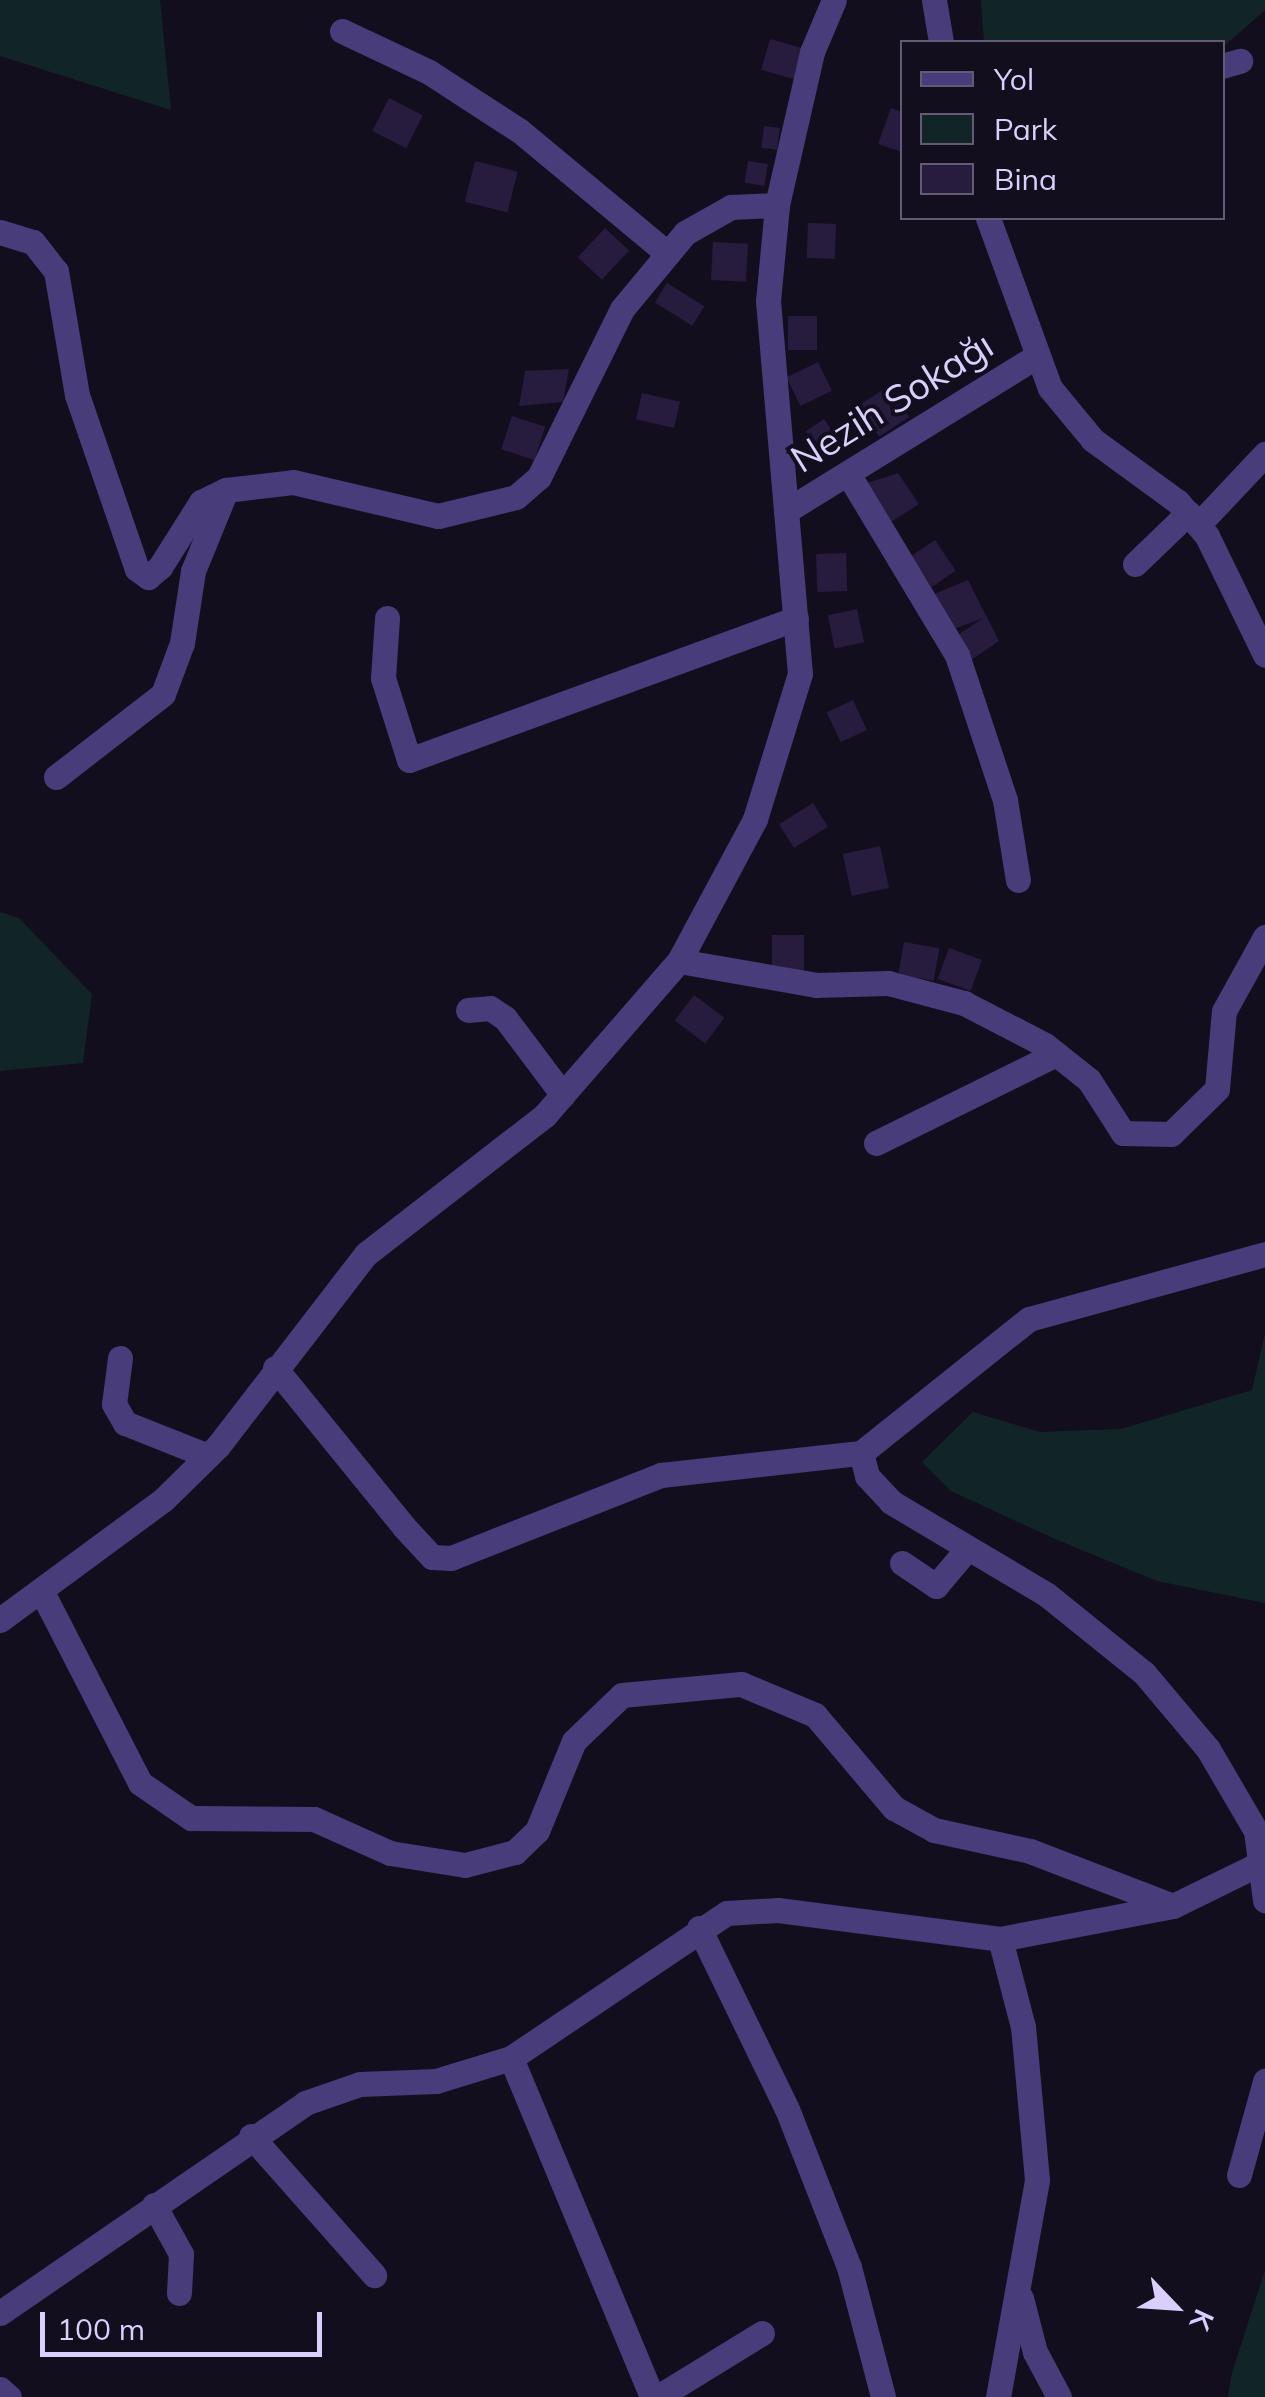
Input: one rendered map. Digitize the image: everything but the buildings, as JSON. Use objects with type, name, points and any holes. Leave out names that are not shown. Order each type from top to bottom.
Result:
[{"type":"street","points":[[0,1620],[43,1594],[208,1456],[366,1254],[563,1094],[679,961],[754,819],[781,744],[800,674],[768,301],[777,204],[812,52],[834,0]]},
{"type":"street","points":[[934,0],[941,40]]},
{"type":"street","points":[[342,31],[429,72],[520,131],[668,254]]},
{"type":"street","points":[[0,232],[33,242],[56,271],[77,395],[137,569],[148,577],[160,567],[200,502],[226,490],[293,482],[438,516],[516,497],[539,477],[622,309],[686,232],[731,207],[777,204]]},
{"type":"street","points":[[989,220],[1050,388],[1093,440],[1193,519],[1265,655]]},
{"type":"street","name":"Nezih Sokağı","points":[[786,511],[850,477],[1037,356]]},
{"type":"street","points":[[1135,564],[1193,519],[1265,454]]},
{"type":"street","points":[[850,477],[962,668],[1005,800],[1018,880]]},
{"type":"street","points":[[56,778],[163,694],[182,643],[193,571],[226,490]]},
{"type":"street","points":[[387,618],[383,678],[409,760],[796,618]]},
{"type":"street","points":[[679,961],[816,985],[888,984],[964,1002],[1056,1054],[1088,1080],[1123,1133],[1171,1134],[1217,1089],[1224,1010],[1265,937]]},
{"type":"street","points":[[468,1010],[490,1008],[504,1018],[563,1094]]},
{"type":"street","points":[[876,1142],[1056,1054]]},
{"type":"street","points":[[274,1368],[432,1557],[451,1558],[661,1475],[862,1453],[966,1377],[1028,1319],[1265,1254]]},
{"type":"street","points":[[120,1358],[114,1404],[125,1422],[208,1456]]},
{"type":"street","points":[[862,1453],[867,1476],[891,1502],[1046,1594],[1144,1673],[1208,1749],[1256,1831],[1264,1862],[1265,1900]]},
{"type":"street","points":[[902,1563],[936,1586],[967,1549]]},
{"type":"street","points":[[43,1594],[140,1783],[191,1818],[314,1820],[390,1852],[465,1864],[515,1852],[537,1831],[574,1741],[622,1695],[740,1684],[815,1715],[894,1808],[934,1830],[1030,1851],[1173,1906]]},
{"type":"street","points":[[0,2313],[251,2136],[305,2103],[360,2084],[436,2081],[512,2058],[699,1928],[727,1913],[778,1910],[1000,1939],[1173,1906],[1264,1862]]},
{"type":"street","points":[[699,1928],[788,2109],[850,2267],[882,2397]]},
{"type":"street","points":[[998,2397],[1037,2180],[1022,2027],[1000,1939]]},
{"type":"street","points":[[512,2058],[655,2397],[762,2333]]},
{"type":"street","points":[[1239,2175],[1265,2082]]},
{"type":"street","points":[[251,2136],[374,2276]]},
{"type":"street","points":[[154,2204],[181,2254],[178,2292]]},
{"type":"street","points":[[1018,2288],[1036,2352],[1060,2397]]},
{"type":"street","points":[[0,2389],[9,2397]]},
{"type":"green space","points":[[0,0],[160,0],[171,110],[0,56]]},
{"type":"green space","points":[[981,0],[1265,0],[1265,10],[1225,45],[1225,40],[984,40]]},
{"type":"green space","points":[[0,912],[19,918],[92,994],[83,1063],[0,1071]]},
{"type":"green space","points":[[1265,1333],[1265,1603],[1157,1581],[951,1491],[922,1462],[973,1412],[1040,1432],[1121,1429],[1252,1390]]},
{"type":"green space","points":[[1265,2270],[1265,2397],[1228,2397],[1232,2373]]}]
